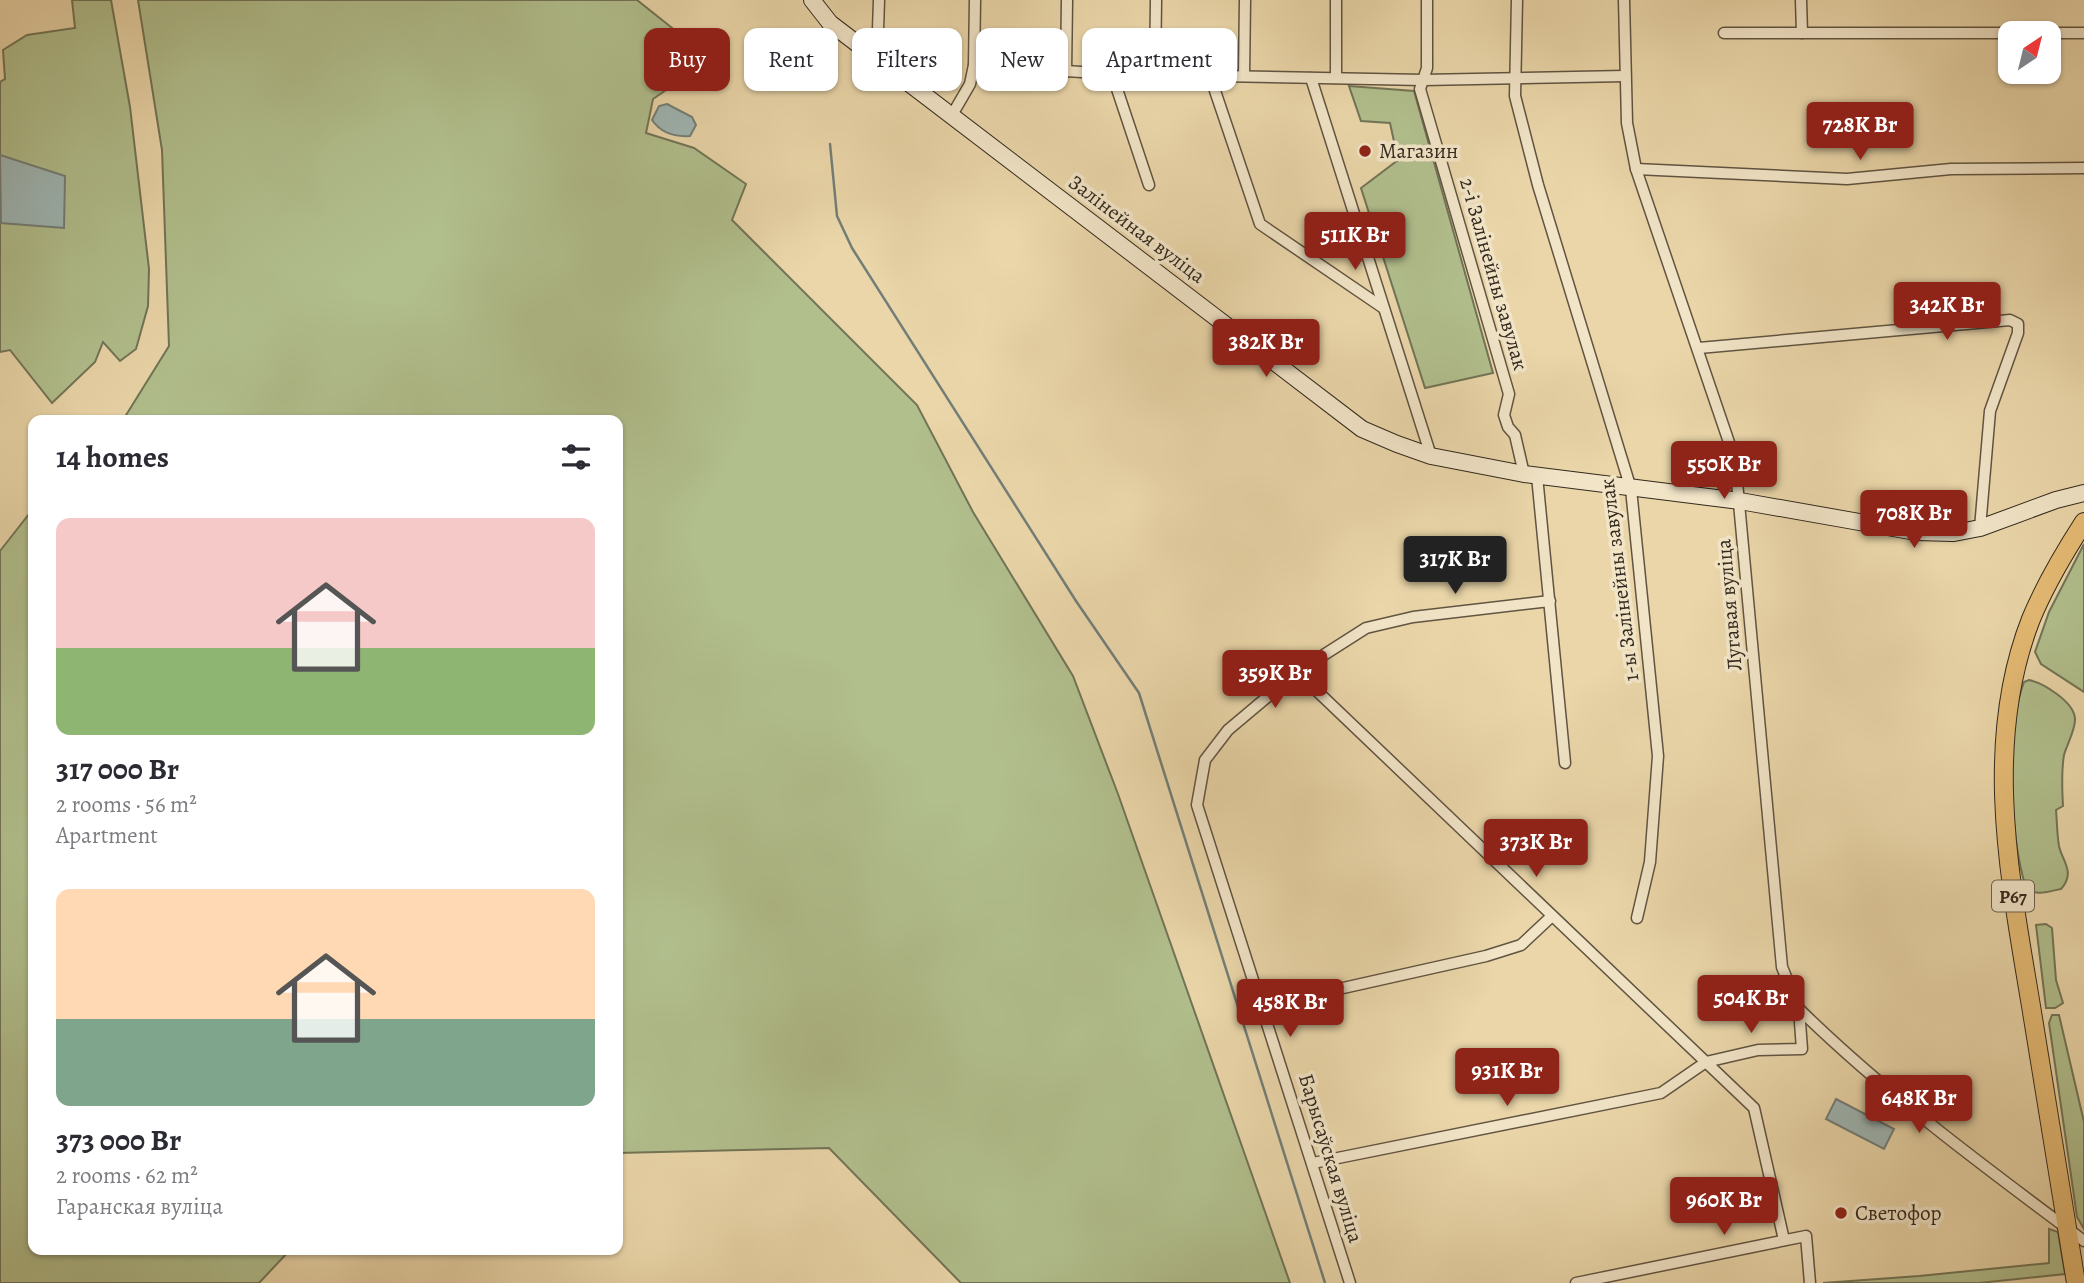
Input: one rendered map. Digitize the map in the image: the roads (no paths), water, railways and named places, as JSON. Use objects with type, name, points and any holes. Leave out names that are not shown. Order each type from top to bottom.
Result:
[{"type":"main road","name":"Р67","points":[[2076,1283],[2013,894],[2005,835],[2003,759],[2008,706],[2030,621],[2050,577],[2084,522]]},
{"type":"street","name":"Залінейная вуліца","points":[[812,0],[830,23],[852,40]]},
{"type":"street","points":[[878,28],[879,0]]},
{"type":"street","points":[[952,115],[970,84],[974,65],[975,0]]},
{"type":"street","points":[[1067,0],[1067,28]]},
{"type":"street","points":[[1156,0],[1156,28]]},
{"type":"street","points":[[1244,76],[1245,0]]},
{"type":"street","points":[[1336,0],[1336,78]]},
{"type":"street","name":"2-і Залінейны завулак","points":[[1427,0],[1427,68],[1420,89],[1509,394],[1504,415],[1515,435],[1530,475],[1550,601],[1565,763]]},
{"type":"street","name":"1-ы Залінейны завулак","points":[[1517,0],[1515,96],[1538,185],[1631,489],[1658,756],[1650,862],[1637,918]]},
{"type":"street","name":"Лугавая вуліца","points":[[1624,0],[1627,123],[1636,169],[1735,460],[1782,967],[1799,1009]]},
{"type":"street","points":[[1801,0],[1802,33]]},
{"type":"street","points":[[1724,33],[1998,33]]},
{"type":"street","points":[[2062,33],[2084,33]]},
{"type":"street","points":[[1237,76],[1423,80],[1625,76]]},
{"type":"street","points":[[1311,78],[1431,456]]},
{"type":"street","name":"Залінейная вуліца","points":[[920,91],[1362,429],[1431,456],[1530,475],[1740,501],[1916,532],[1954,533],[1980,528],[2056,500],[2084,494]]},
{"type":"street","points":[[1117,91],[1149,185]]},
{"type":"street","points":[[1215,91],[1260,224],[1382,307]]},
{"type":"street","points":[[1636,169],[1847,179],[1951,169],[2084,168]]},
{"type":"street","points":[[1699,348],[2010,320],[2018,324],[2018,333],[1990,411],[1980,528]]},
{"type":"street","points":[[1550,601],[1413,617],[1366,628],[1297,672],[1754,1108],[1784,1240]]},
{"type":"street","name":"Барысаўская вуліца","points":[[1297,672],[1240,718],[1205,760],[1197,805],[1350,1283]]},
{"type":"street","points":[[1263,1006],[1486,956],[1521,945],[1552,916]]},
{"type":"street","points":[[1313,1163],[1661,1093],[1706,1062],[1758,1050],[1802,1049],[1799,1009]]},
{"type":"street","points":[[1799,1009],[1856,1063],[1934,1127],[2084,1241]]},
{"type":"street","points":[[1576,1283],[1806,1236],[1810,1283]]},
{"type":"water","points":[[667,104],[692,117],[696,125],[690,136],[669,133],[652,120],[659,106]]},
{"type":"water","points":[[0,155],[65,176],[64,228],[1,223]]},
{"type":"water","points":[[1836,1099],[1894,1129],[1884,1149],[1826,1119]]},
{"type":"waterway","points":[[830,144],[837,216],[852,248],[1076,601],[1139,693],[1325,1283]]},
{"type":"place","name":"Магазин","points":[[1365,151]]},
{"type":"place","name":"Светофор","points":[[1841,1213]]}]
